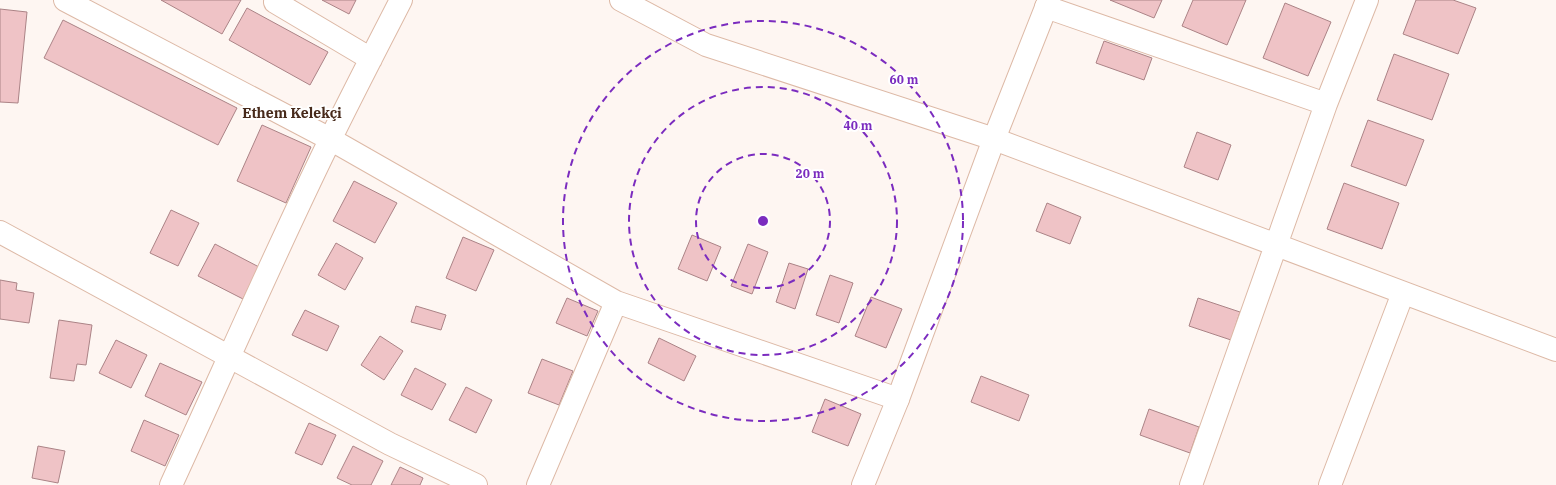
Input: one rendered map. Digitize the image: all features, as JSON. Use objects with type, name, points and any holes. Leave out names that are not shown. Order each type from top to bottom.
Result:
[{"type":"street","points":[[64,0],[330,139],[616,302],[898,399]]},
{"type":"street","points":[[276,0],[275,2],[371,59]]},
{"type":"street","points":[[170,485],[229,358],[259,289],[330,139],[401,0]]},
{"type":"street","points":[[621,0],[706,45],[994,139],[1556,350]]},
{"type":"street","points":[[1191,485],[1326,104],[1367,0]]},
{"type":"street","points":[[863,485],[898,399],[994,139],[1048,3],[1326,104]]},
{"type":"street","points":[[0,232],[229,358],[390,444],[476,485]]},
{"type":"street","points":[[1330,485],[1403,293]]},
{"type":"street","points":[[538,485],[616,302]]},
{"type":"building","points":[[161,0],[241,0],[222,34]]},
{"type":"building","points":[[322,0],[356,0],[349,14]]},
{"type":"building","points":[[1110,0],[1162,0],[1154,18]]},
{"type":"building","points":[[1193,0],[1246,0],[1227,45],[1182,26]]},
{"type":"building","points":[[1416,0],[1453,0],[1476,8],[1458,54],[1403,34]]},
{"type":"building","points":[[1285,3],[1331,22],[1308,76],[1263,58]]},
{"type":"building","points":[[247,8],[328,52],[310,85],[229,40]]},
{"type":"building","points":[[0,9],[27,12],[18,103],[0,102]]},
{"type":"building","points":[[63,20],[237,108],[218,145],[44,58]]},
{"type":"building","points":[[1104,41],[1152,58],[1144,80],[1096,63]]},
{"type":"building","points":[[1394,54],[1449,74],[1432,120],[1377,100]]},
{"type":"building","points":[[1368,120],[1424,140],[1406,186],[1351,166]]},
{"type":"building","points":[[262,125],[311,147],[286,203],[237,181]]},
{"type":"building","points":[[1197,132],[1231,145],[1218,180],[1184,167]]},
{"type":"building","points":[[354,181],[397,203],[375,243],[333,221]]},
{"type":"building","points":[[1344,183],[1399,203],[1382,249],[1327,229]]},
{"type":"building","points":[[1047,203],[1081,217],[1070,244],[1036,231]]},
{"type":"building","points":[[171,210],[199,223],[178,266],[150,253]]},
{"type":"building","points":[[692,235],[721,247],[707,281],[678,269]]},
{"type":"building","points":[[463,237],[494,250],[476,291],[446,278]]},
{"type":"building","points":[[336,243],[363,258],[345,290],[318,275]]},
{"type":"building","points":[[215,244],[259,267],[243,299],[198,276]]},
{"type":"building","points":[[748,244],[768,252],[752,294],[731,286]]},
{"type":"building","points":[[789,263],[808,269],[795,309],[776,302]]},
{"type":"building","points":[[830,275],[853,283],[839,323],[816,315]]},
{"type":"building","points":[[0,280],[17,283],[16,290],[34,293],[29,323],[0,319]]},
{"type":"building","points":[[871,297],[902,309],[886,348],[855,336]]},
{"type":"building","points":[[567,298],[598,311],[587,336],[556,323]]},
{"type":"building","points":[[1198,298],[1240,312],[1231,340],[1189,326]]},
{"type":"building","points":[[416,306],[446,315],[441,330],[411,322]]},
{"type":"building","points":[[305,310],[339,326],[327,351],[292,335]]},
{"type":"building","points":[[59,320],[92,325],[86,365],[77,364],[74,381],[50,378]]},
{"type":"building","points":[[380,336],[403,351],[384,380],[361,365]]},
{"type":"building","points":[[659,338],[696,356],[684,381],[648,363]]},
{"type":"building","points":[[116,340],[147,355],[131,388],[99,373]]},
{"type":"building","points":[[542,359],[573,371],[559,405],[528,393]]},
{"type":"building","points":[[160,363],[202,382],[186,415],[145,396]]},
{"type":"building","points":[[415,368],[446,384],[432,410],[401,395]]},
{"type":"building","points":[[981,376],[1029,395],[1019,421],[971,402]]},
{"type":"building","points":[[466,387],[492,400],[476,433],[449,420]]},
{"type":"building","points":[[825,399],[861,414],[848,446],[812,432]]},
{"type":"building","points":[[1149,409],[1199,427],[1190,453],[1140,435]]},
{"type":"building","points":[[144,420],[179,435],[165,466],[131,451]]},
{"type":"building","points":[[309,423],[336,435],[322,465],[295,453]]},
{"type":"building","points":[[38,446],[65,451],[58,483],[32,478]]},
{"type":"building","points":[[353,446],[383,461],[371,485],[352,485],[337,478]]},
{"type":"building","points":[[400,467],[423,478],[420,485],[391,485]]},
{"type":"district","name":"Ethem Kelekçi","points":[[292,113]]}]
